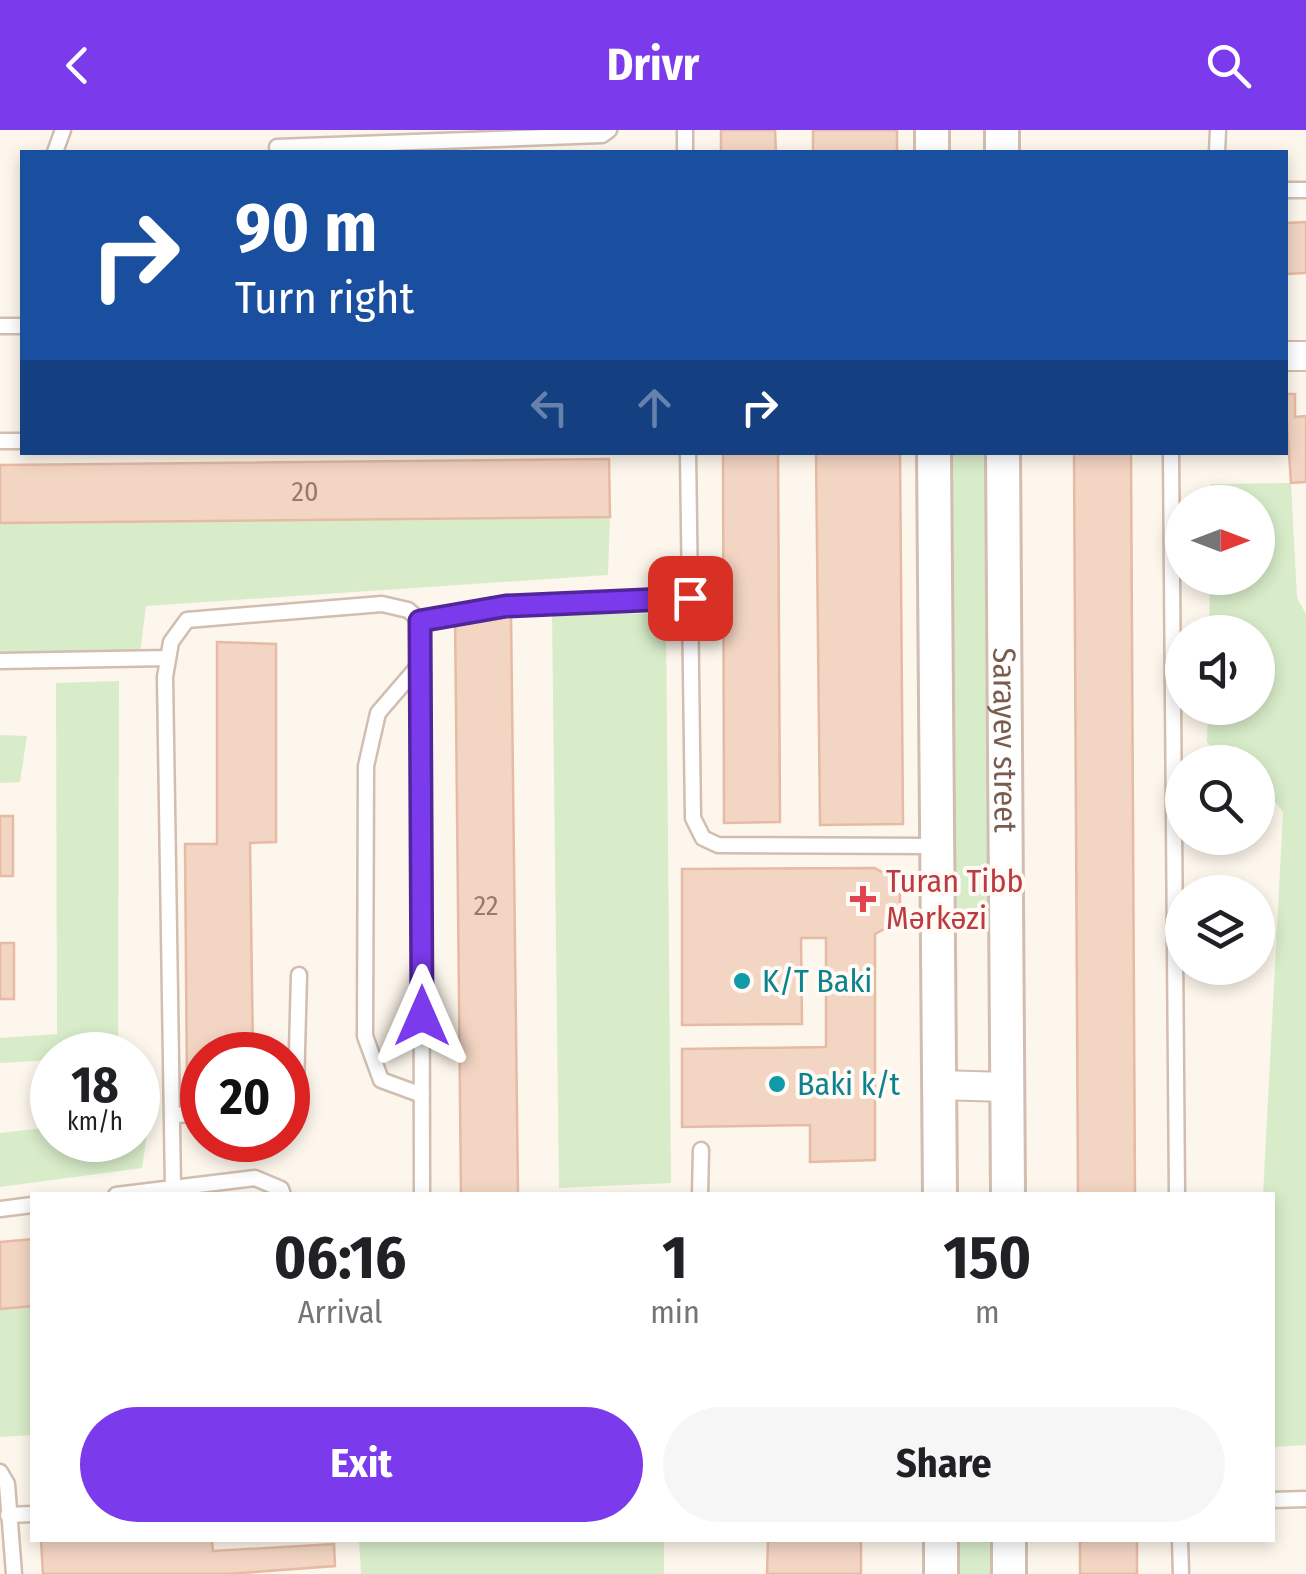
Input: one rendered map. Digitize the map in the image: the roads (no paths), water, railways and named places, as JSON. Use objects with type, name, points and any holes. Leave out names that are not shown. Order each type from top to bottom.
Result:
[{"type":"street","points":[[934,455],[940,1192]]},
{"type":"street","name":"Sarayev street","points":[[1003,455],[1008,1192]]},
{"type":"street","points":[[938,1085],[1008,1087]]},
{"type":"street","points":[[940,1542],[940,1574]]},
{"type":"street","points":[[1009,1542],[1009,1574]]},
{"type":"lane","points":[[271,130],[276,150],[602,134],[609,130]]},
{"type":"lane","points":[[688,455],[693,818],[702,838],[718,845],[935,846]]},
{"type":"lane","points":[[1171,455],[1178,1192]]},
{"type":"lane","points":[[420,621],[506,606],[690,598]]},
{"type":"lane","points":[[173,1188],[164,676],[171,642],[187,620],[382,604],[408,610],[420,621],[422,1192]]},
{"type":"lane","points":[[0,660],[168,658]]},
{"type":"lane","points":[[420,664],[378,714],[366,766],[365,1036],[381,1080],[422,1095]]},
{"type":"lane","points":[[297,1032],[299,975]]},
{"type":"lane","points":[[172,1115],[180,1115]]},
{"type":"lane","points":[[700,1150],[700,1192]]},
{"type":"lane","points":[[140,1192],[255,1178],[279,1192]]},
{"type":"lane","points":[[0,1209],[30,1205]]},
{"type":"lane","points":[[0,1472],[7,1484],[14,1574]]},
{"type":"lane","points":[[1275,1500],[1306,1499]]},
{"type":"lane","points":[[8,1516],[30,1514]]},
{"type":"lane","points":[[1180,1542],[1180,1574]]},
{"type":"place","name":"Turan Tibb Mərkəzi","points":[[863,899]]},
{"type":"place","name":"K/T Baki","points":[[742,981]]},
{"type":"place","name":"Baki k/t","points":[[777,1084]]}]
